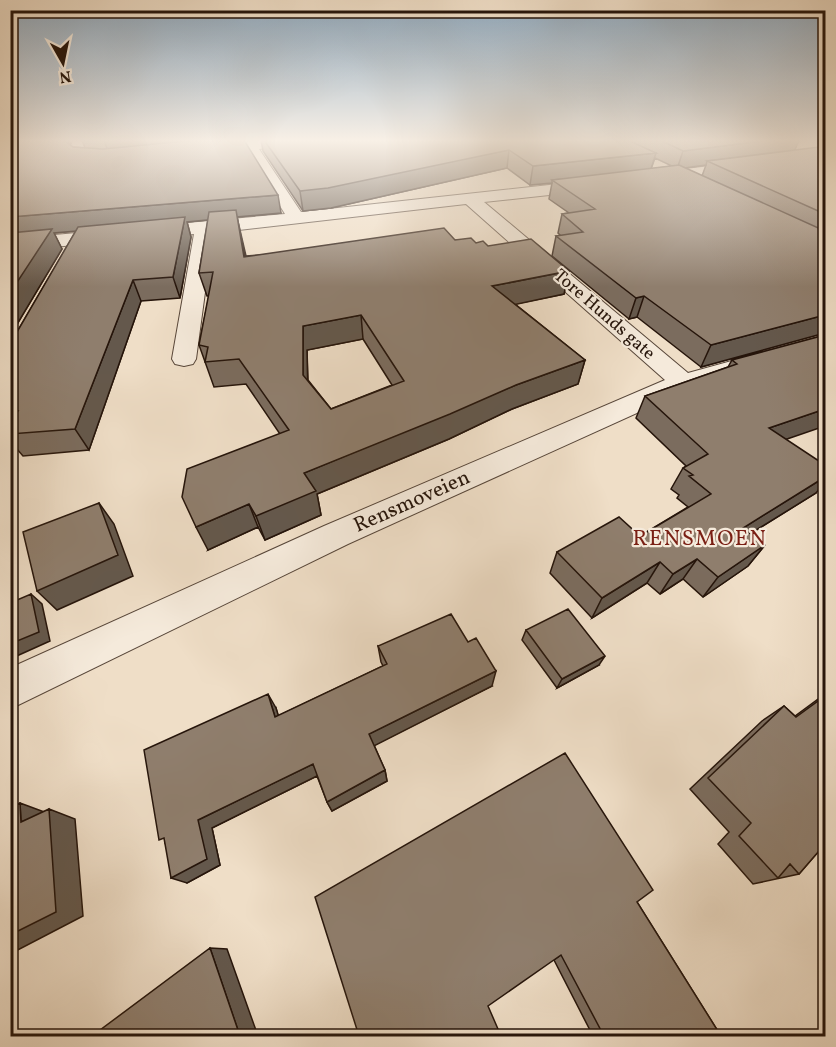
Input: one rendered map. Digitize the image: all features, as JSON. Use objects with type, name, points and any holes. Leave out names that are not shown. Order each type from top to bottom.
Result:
[{"type":"street","points":[[278,189],[296,218]]},
{"type":"street","points":[[10,245],[204,228],[565,189]]},
{"type":"street","name":"Tore Hunds gate","points":[[471,200],[683,382]]},
{"type":"street","points":[[184,358],[204,228]]},
{"type":"street","points":[[68,260],[79,239]]},
{"type":"street","name":"Rensmoveien","points":[[10,689],[336,536],[683,382],[825,342]]},
{"type":"building","points":[[10,189],[274,189],[278,195],[10,217]]},
{"type":"building","points":[[298,189],[320,189],[300,191]]},
{"type":"building","points":[[565,189],[732,189],[825,231],[825,315],[711,345],[644,296],[636,298],[556,236],[583,232],[562,214],[595,209]]},
{"type":"building","points":[[769,189],[825,189],[825,214]]},
{"type":"building","points":[[236,210],[244,257],[444,228],[455,240],[471,238],[476,243],[483,241],[488,246],[531,239],[569,271],[492,286],[585,360],[516,385],[304,473],[316,491],[256,516],[249,504],[196,527],[182,497],[187,469],[289,430],[239,359],[205,362],[208,347],[199,345],[213,272],[199,273],[209,212]],"holes":[[[361,315],[404,381],[331,409],[303,375],[303,326]]]},
{"type":"building","points":[[185,217],[173,277],[133,280],[75,429],[10,434],[10,426],[18,411],[11,412],[15,404],[10,405],[10,344],[78,227]]},
{"type":"building","points":[[52,229],[10,293],[10,233]]},
{"type":"building","points":[[825,335],[825,409],[769,428],[825,465],[825,477],[743,528],[765,545],[718,577],[697,559],[673,574],[660,562],[602,598],[557,552],[619,517],[640,536],[711,494],[683,468],[708,454],[645,396],[737,364],[732,360]]},
{"type":"building","points":[[99,503],[118,555],[37,591],[23,532]]},
{"type":"building","points":[[31,594],[39,632],[10,644],[10,603]]},
{"type":"building","points":[[568,609],[605,656],[562,679],[526,630]]},
{"type":"building","points":[[451,614],[468,642],[476,638],[496,671],[369,734],[385,770],[327,802],[313,764],[198,820],[207,859],[171,878],[164,838],[159,840],[144,750],[268,694],[275,717],[387,664],[378,646]]},
{"type":"building","points":[[825,696],[825,844],[799,874],[790,864],[778,878],[739,836],[751,823],[708,778],[784,706],[796,717]]},
{"type":"building","points":[[565,753],[653,890],[637,902],[721,1036],[604,1036],[561,955],[488,1006],[501,1036],[359,1036],[315,897]]},
{"type":"building","points":[[20,803],[21,822],[49,809],[56,912],[10,935],[10,807]]},
{"type":"building","points":[[210,948],[240,1036],[92,1036]]},
{"type":"district","name":"RENSMOEN","points":[[700,539]]}]
